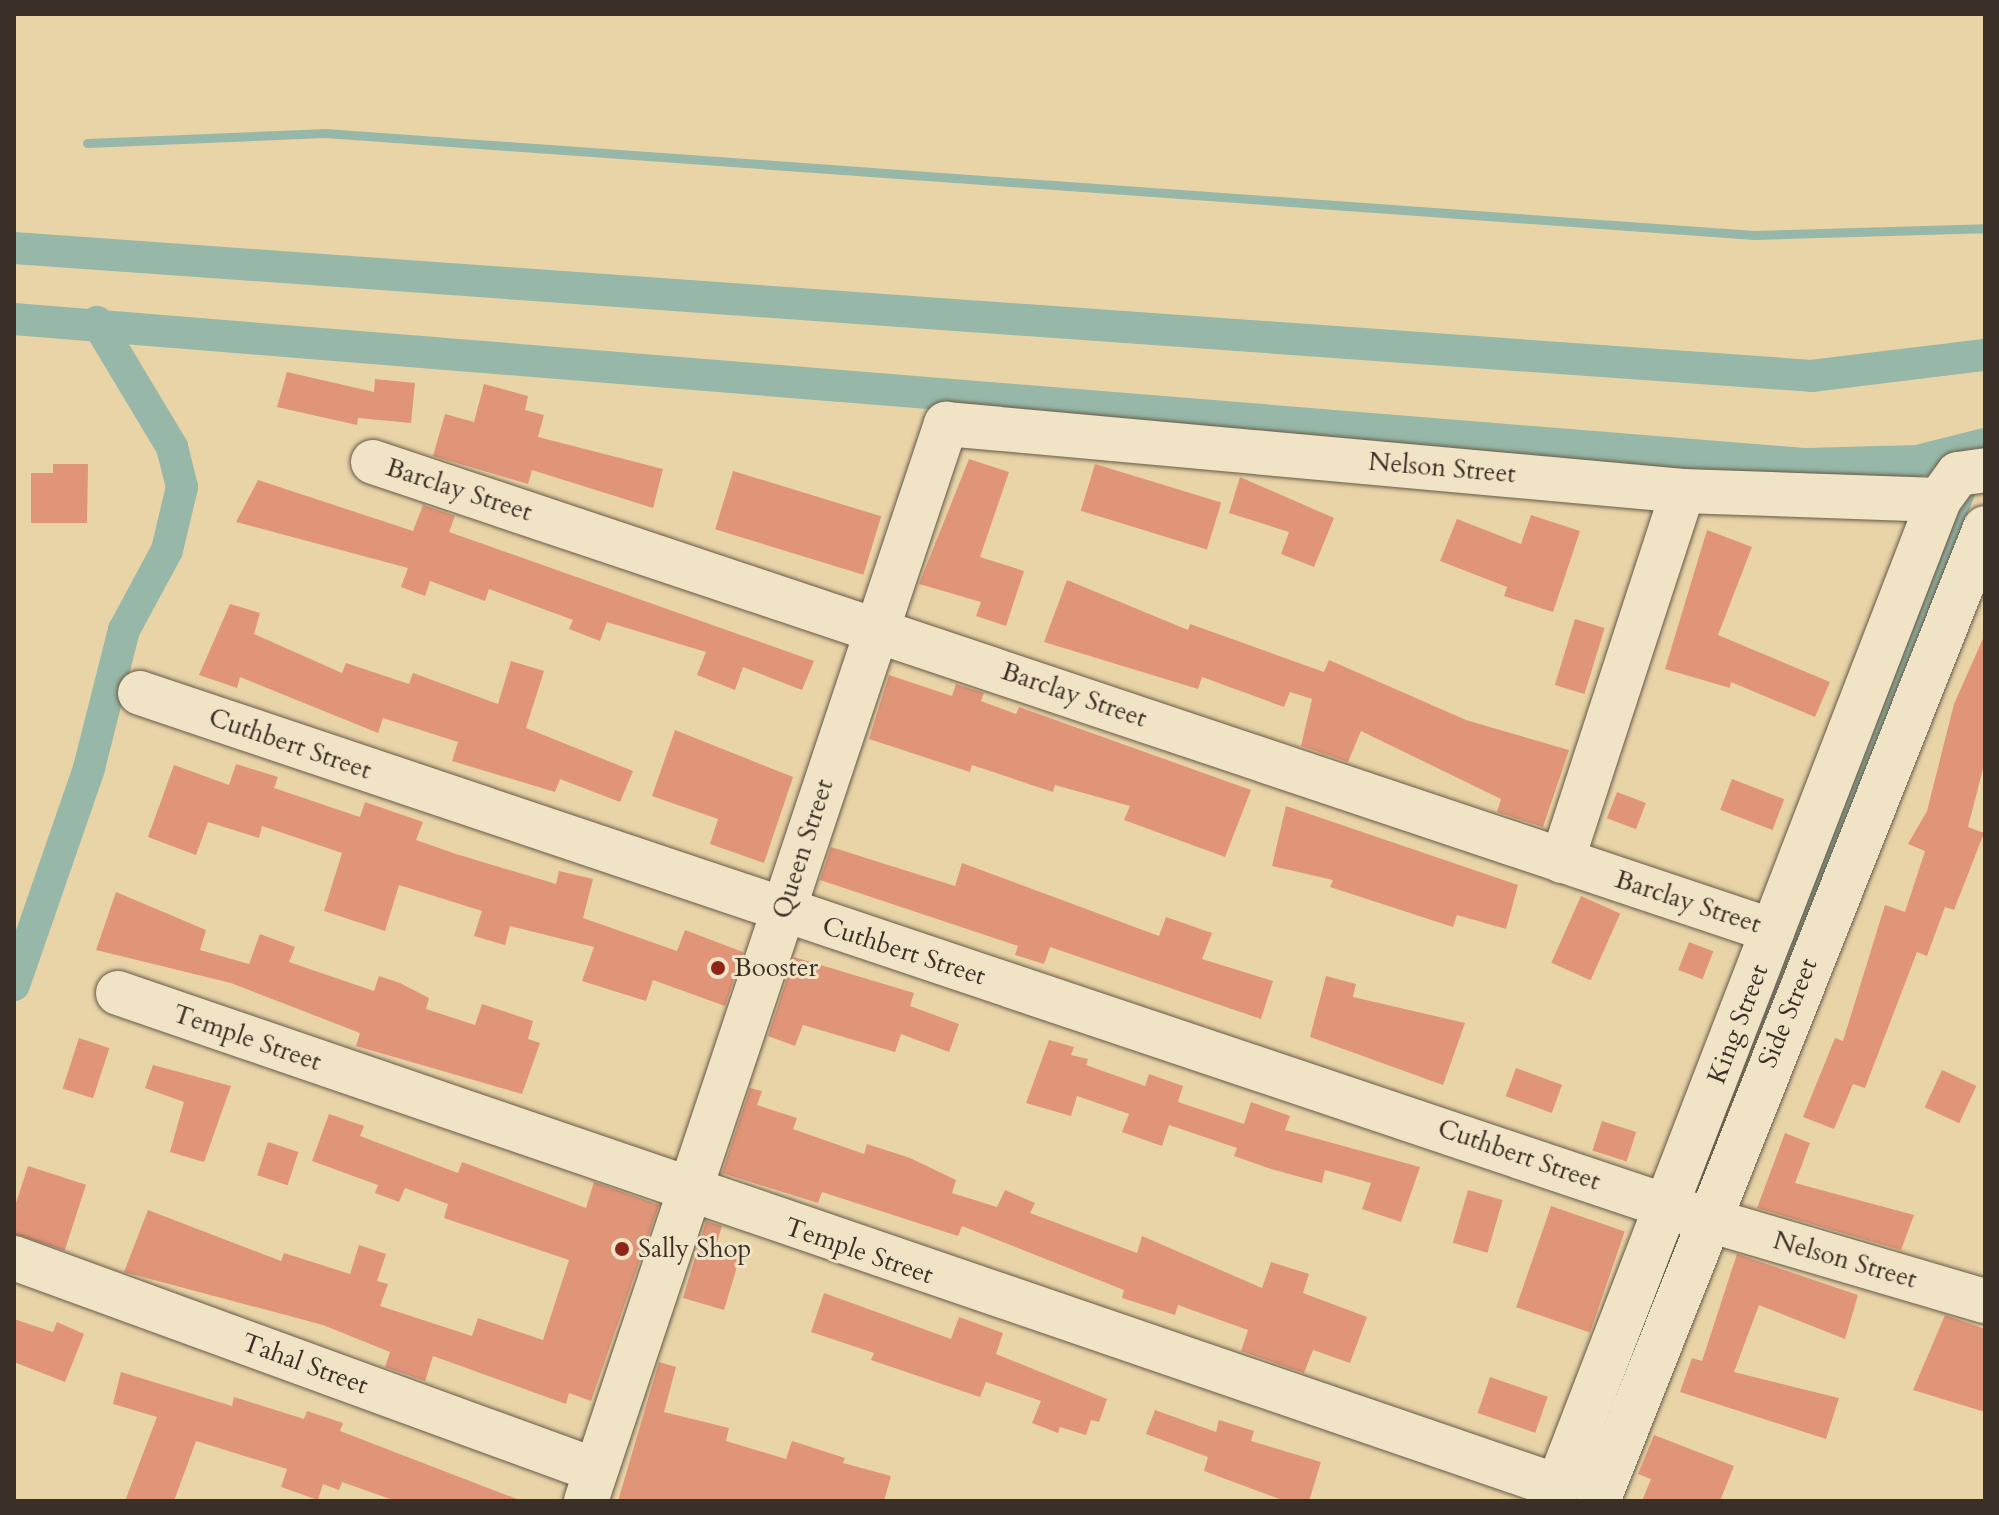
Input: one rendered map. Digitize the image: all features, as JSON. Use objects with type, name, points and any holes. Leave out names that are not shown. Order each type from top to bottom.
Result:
[{"type":"street","name":"Nelson Street","points":[[946,424],[1683,491],[1939,500]]},
{"type":"street","name":"Queen Street","points":[[590,1485],[946,424]]},
{"type":"street","name":"Barclay Street","points":[[373,462],[876,627],[1773,931]]},
{"type":"street","points":[[1939,500],[1958,474],[1981,469]]},
{"type":"street","points":[[1562,861],[1683,491]]},
{"type":"street","name":"King Street","points":[[1554,1494],[1686,1212],[1773,931],[1939,500]]},
{"type":"street","name":"Side Street","points":[[1598,1501],[1686,1212],[1985,528]]},
{"type":"street","name":"Cuthbert Street","points":[[140,693],[1686,1212]]},
{"type":"street","name":"Temple Street","points":[[118,993],[1554,1494]]},
{"type":"street","name":"Nelson Street","points":[[1686,1212],[1985,1301]]},
{"type":"street","name":"Tahal Street","points":[[14,1258],[590,1485]]},
{"type":"building","points":[[287,372],[374,392],[375,379],[415,383],[411,423],[358,418],[357,425],[277,407]]},
{"type":"building","points":[[484,384],[528,396],[525,410],[544,415],[538,437],[663,469],[653,508],[532,470],[528,484],[433,456],[445,414],[474,422]]},
{"type":"building","points":[[969,459],[1009,472],[980,557],[1024,571],[1006,626],[976,616],[981,602],[919,584]]},
{"type":"building","points":[[53,464],[88,464],[87,523],[31,523],[31,473],[53,473]]},
{"type":"building","points":[[1095,464],[1221,503],[1207,549],[1081,511]]},
{"type":"building","points":[[733,471],[881,516],[863,575],[715,529]]},
{"type":"building","points":[[1240,477],[1334,518],[1314,567],[1281,554],[1289,532],[1229,513]]},
{"type":"building","points":[[258,480],[413,531],[423,505],[455,516],[449,532],[814,661],[802,690],[743,667],[735,690],[697,675],[706,652],[607,622],[600,641],[569,629],[573,620],[489,589],[485,601],[430,581],[425,596],[401,587],[408,568],[236,522]]},
{"type":"building","points":[[1531,515],[1580,531],[1553,612],[1504,596],[1507,587],[1440,561],[1457,519],[1521,544]]},
{"type":"building","points":[[1707,530],[1752,547],[1718,635],[1830,682],[1815,717],[1731,682],[1730,688],[1665,669]]},
{"type":"building","points":[[1067,580],[1188,630],[1190,624],[1324,672],[1329,660],[1466,720],[1569,750],[1543,827],[1497,812],[1501,799],[1361,731],[1348,762],[1301,746],[1312,699],[1290,692],[1284,707],[1202,677],[1198,689],[1044,642]]},
{"type":"building","points":[[230,604],[260,613],[254,634],[342,673],[346,663],[409,684],[413,673],[498,704],[511,661],[544,671],[526,728],[633,771],[620,802],[560,779],[555,792],[452,761],[458,742],[383,718],[378,733],[240,677],[237,688],[199,675]]},
{"type":"building","points":[[1575,619],[1605,628],[1584,694],[1555,685]]},
{"type":"building","points":[[1985,634],[1985,761],[1968,827],[1984,833],[1954,910],[1945,907],[1927,956],[1917,952],[1865,1088],[1853,1084],[1834,1129],[1803,1117],[1835,1038],[1843,1041],[1885,905],[1905,912],[1925,851],[1908,844],[1927,811],[1954,704]]},
{"type":"building","points":[[889,675],[952,696],[956,684],[984,693],[981,701],[1016,714],[1019,707],[1251,790],[1225,857],[1124,820],[1130,806],[1055,785],[1053,792],[972,765],[970,772],[869,739]]},
{"type":"building","points":[[675,730],[793,777],[764,863],[710,844],[718,819],[652,796]]},
{"type":"building","points":[[236,764],[278,777],[274,788],[360,817],[365,802],[423,822],[416,840],[456,854],[556,884],[559,871],[593,879],[583,918],[677,951],[685,930],[743,952],[725,1006],[653,980],[646,1001],[582,981],[594,947],[510,926],[505,945],[474,936],[482,911],[399,885],[385,931],[324,911],[342,853],[262,826],[259,838],[208,822],[196,855],[148,837],[174,765],[229,785]]},
{"type":"building","points":[[1732,779],[1784,799],[1772,830],[1720,810]]},
{"type":"building","points":[[1617,792],[1646,803],[1636,829],[1607,818]]},
{"type":"building","points":[[1286,806],[1518,885],[1506,929],[1457,915],[1453,927],[1330,887],[1333,880],[1272,866]]},
{"type":"building","points":[[831,847],[955,886],[962,863],[1159,936],[1166,917],[1212,933],[1202,959],[1273,981],[1261,1019],[1050,947],[1044,964],[1015,955],[1018,946],[820,880]]},
{"type":"building","points":[[116,892],[206,930],[200,950],[249,964],[260,934],[295,947],[289,962],[374,991],[379,976],[400,983],[429,998],[426,1009],[475,1025],[482,1004],[533,1021],[528,1039],[540,1043],[522,1094],[356,1046],[360,1033],[231,983],[96,950]]},
{"type":"building","points":[[1581,896],[1620,913],[1591,980],[1551,963]]},
{"type":"building","points":[[1689,942],[1713,951],[1703,979],[1678,970]]},
{"type":"building","points":[[794,957],[914,993],[910,1006],[959,1024],[949,1052],[901,1034],[895,1052],[803,1025],[795,1046],[768,1036]]},
{"type":"building","points":[[1326,976],[1356,984],[1353,997],[1465,1023],[1443,1085],[1310,1037]]},
{"type":"building","points":[[79,1038],[109,1048],[93,1098],[63,1088]]},
{"type":"building","points":[[1049,1040],[1074,1047],[1071,1055],[1088,1059],[1086,1065],[1145,1086],[1149,1074],[1183,1086],[1178,1102],[1244,1124],[1251,1102],[1290,1116],[1285,1130],[1420,1167],[1401,1222],[1362,1209],[1371,1183],[1325,1170],[1322,1183],[1271,1169],[1234,1156],[1237,1148],[1169,1125],[1162,1146],[1122,1132],[1129,1114],[1077,1096],[1071,1116],[1026,1103]]},
{"type":"building","points":[[153,1065],[231,1086],[204,1162],[170,1152],[184,1102],[145,1088]]},
{"type":"building","points":[[1516,1068],[1562,1085],[1552,1113],[1506,1096]]},
{"type":"building","points":[[1942,1070],[1976,1086],[1959,1123],[1925,1107]]},
{"type":"building","points":[[750,1088],[762,1091],[757,1105],[797,1118],[793,1129],[864,1154],[867,1144],[910,1158],[956,1180],[952,1193],[997,1207],[1005,1190],[1035,1203],[1030,1213],[1137,1253],[1142,1236],[1262,1288],[1271,1262],[1309,1274],[1303,1293],[1367,1317],[1350,1363],[1313,1350],[1304,1373],[1241,1351],[1248,1330],[1178,1305],[1175,1315],[1122,1298],[1124,1290],[962,1226],[958,1236],[822,1192],[818,1203],[722,1173]]},
{"type":"building","points":[[329,1114],[364,1126],[360,1136],[458,1173],[462,1162],[586,1208],[594,1182],[659,1205],[591,1401],[569,1393],[566,1404],[433,1356],[425,1381],[385,1367],[390,1352],[323,1325],[124,1272],[148,1210],[281,1261],[284,1253],[350,1274],[359,1245],[386,1254],[377,1281],[388,1284],[380,1306],[472,1336],[478,1318],[543,1340],[569,1260],[444,1218],[448,1204],[405,1188],[399,1202],[375,1193],[378,1185],[312,1161]]},
{"type":"building","points":[[1602,1121],[1636,1132],[1627,1162],[1592,1150]]},
{"type":"building","points":[[1785,1133],[1810,1143],[1795,1183],[1914,1215],[1901,1250],[1757,1208]]},
{"type":"building","points":[[268,1142],[298,1152],[288,1185],[257,1175]]},
{"type":"building","points":[[28,1166],[86,1185],[65,1250],[14,1234],[14,1209]]},
{"type":"building","points":[[1468,1190],[1503,1200],[1487,1253],[1453,1243]]},
{"type":"building","points":[[1551,1206],[1625,1231],[1590,1333],[1516,1307]]},
{"type":"building","points":[[706,1221],[722,1226],[714,1252],[739,1260],[724,1310],[683,1298]]},
{"type":"building","points":[[1737,1254],[1858,1295],[1845,1339],[1759,1305],[1734,1372],[1839,1398],[1826,1439],[1680,1392],[1692,1358],[1702,1361]]},
{"type":"building","points":[[824,1293],[951,1339],[959,1317],[1003,1333],[996,1354],[1107,1399],[1099,1422],[1091,1420],[1086,1435],[1060,1427],[1058,1433],[1032,1423],[1041,1401],[986,1382],[980,1397],[871,1360],[874,1353],[811,1332]]},
{"type":"building","points":[[1945,1315],[1985,1329],[1985,1412],[1913,1390]]},
{"type":"building","points":[[14,1319],[53,1332],[57,1322],[84,1334],[65,1382],[14,1362]]},
{"type":"building","points":[[659,1362],[676,1367],[664,1412],[729,1428],[726,1441],[786,1459],[792,1441],[845,1458],[843,1463],[891,1476],[884,1501],[618,1501]]},
{"type":"building","points":[[121,1372],[232,1406],[234,1397],[304,1419],[307,1411],[343,1423],[340,1431],[522,1501],[396,1501],[342,1482],[339,1490],[323,1484],[318,1500],[281,1487],[287,1469],[196,1441],[174,1501],[125,1501],[157,1417],[113,1404]]},
{"type":"building","points":[[1490,1377],[1548,1397],[1535,1433],[1478,1413]]},
{"type":"building","points":[[1155,1410],[1216,1432],[1219,1420],[1254,1431],[1251,1441],[1321,1462],[1309,1501],[1285,1501],[1204,1471],[1208,1457],[1146,1434]]},
{"type":"building","points":[[1654,1435],[1734,1466],[1720,1501],[1642,1501],[1651,1479],[1638,1474]]},
{"type":"waterway","points":[[87,143],[325,133],[1754,235],[1985,228]]},
{"type":"waterway","points":[[14,248],[1811,376],[1985,355]]},
{"type":"waterway","points":[[14,319],[1806,464],[1917,461],[1985,444]]},
{"type":"waterway","points":[[14,985],[89,768],[124,630],[167,550],[182,487],[172,447],[97,322]]},
{"type":"waterway","points":[[1694,1194],[1973,486]]},
{"type":"place","name":"Booster","points":[[718,968]]},
{"type":"place","name":"Sally Shop","points":[[622,1249]]}]
